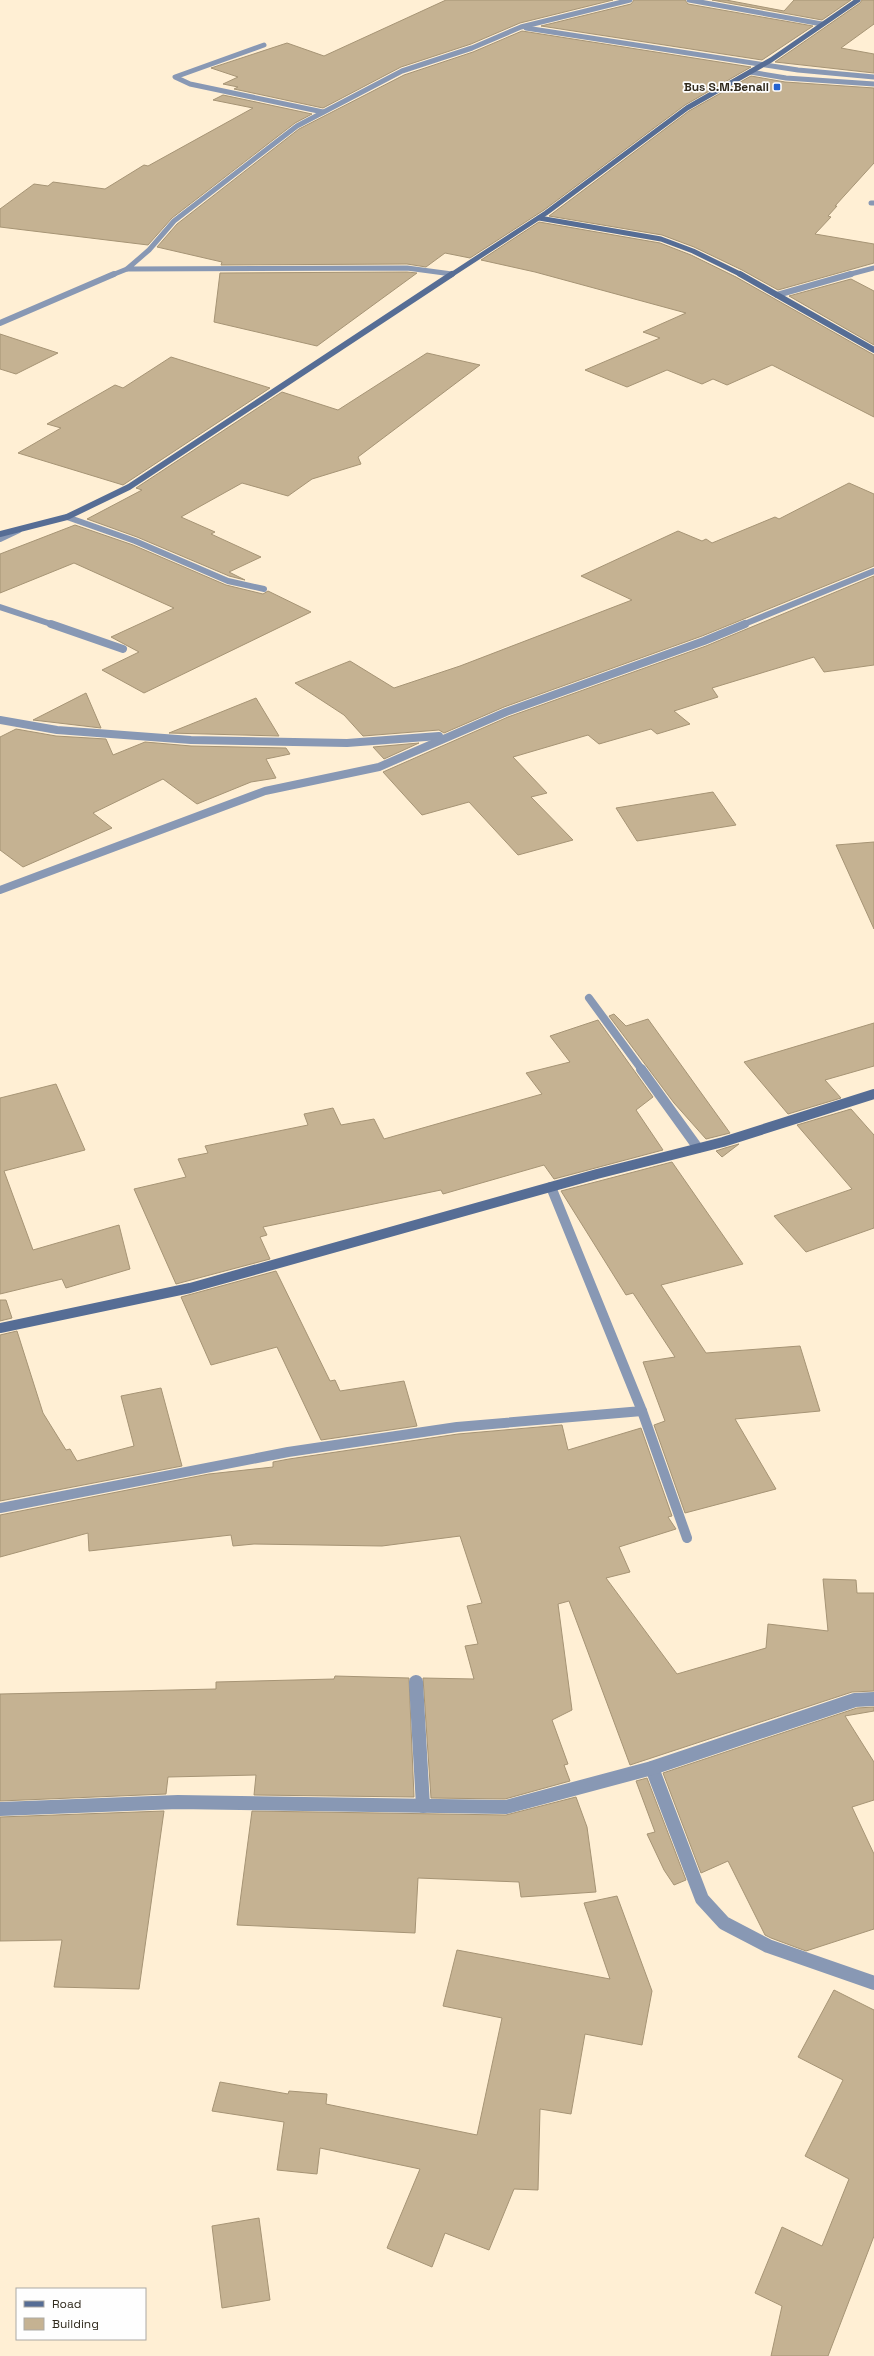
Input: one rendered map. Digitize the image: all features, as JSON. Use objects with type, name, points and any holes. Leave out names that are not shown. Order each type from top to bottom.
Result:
[{"type":"main road","points":[[0,534],[67,517],[129,487],[539,218],[687,108],[763,65],[858,0]]},
{"type":"main road","points":[[539,218],[661,240],[717,263],[874,350]]},
{"type":"main road","points":[[0,1328],[190,1288],[698,1148],[874,1094]]},
{"type":"street","points":[[0,324],[126,269],[149,250],[174,221],[297,126],[322,112],[402,72],[465,51],[521,27],[630,0]]},
{"type":"street","points":[[689,0],[822,24]]},
{"type":"street","points":[[521,27],[636,43],[763,65],[874,77]]},
{"type":"street","points":[[264,45],[175,77],[190,84],[322,112]]},
{"type":"street","points":[[750,72],[786,78],[874,84]]},
{"type":"street","points":[[126,269],[407,268],[452,274]]},
{"type":"street","points":[[777,295],[874,268]]},
{"type":"street","points":[[67,517],[135,541],[228,581],[264,589]]},
{"type":"street","points":[[0,539],[19,530]]},
{"type":"street","points":[[0,890],[265,791],[379,767],[447,736],[506,712],[704,641],[874,571]]},
{"type":"street","points":[[0,607],[123,649]]},
{"type":"street","points":[[0,720],[56,730],[191,740],[347,743],[447,736]]},
{"type":"street","points":[[589,998],[698,1148]]},
{"type":"street","points":[[552,1187],[642,1411],[687,1538]]},
{"type":"street","points":[[0,1508],[288,1452],[456,1427],[642,1411]]},
{"type":"street","points":[[416,1682],[423,1806]]},
{"type":"street","points":[[0,1809],[178,1802],[506,1807],[652,1768],[855,1700],[874,1699]]},
{"type":"street","points":[[652,1768],[702,1899],[724,1923],[768,1946],[874,1983]]},
{"type":"building","points":[[446,0],[613,0],[520,23],[471,44],[401,67],[323,108],[234,89],[238,87],[223,84],[238,77],[211,68],[287,43],[324,56]]},
{"type":"building","points":[[634,0],[685,0],[688,4],[813,26],[762,60],[541,26],[631,4]]},
{"type":"building","points":[[712,0],[726,0],[784,11],[794,0],[851,0],[822,20]]},
{"type":"building","points":[[862,0],[874,0],[874,24],[841,48],[874,54],[874,73],[775,62],[860,3]]},
{"type":"building","points":[[522,31],[751,67],[685,105],[544,210],[470,258],[445,253],[426,267],[407,264],[221,265],[222,262],[157,247],[177,224],[299,129],[404,75],[473,52]]},
{"type":"building","points":[[751,76],[785,82],[874,88],[874,163],[835,206],[837,206],[828,216],[831,217],[815,234],[874,244],[874,263],[778,290],[742,270],[694,247],[662,235],[549,216],[689,111]]},
{"type":"building","points":[[223,95],[312,114],[295,123],[172,218],[148,245],[0,227],[0,209],[34,184],[48,186],[53,182],[105,189],[144,165],[148,166],[253,108],[213,100]]},
{"type":"building","points":[[539,222],[660,243],[691,255],[736,277],[874,355],[874,417],[772,365],[727,385],[713,379],[702,384],[667,370],[627,387],[585,370],[660,338],[643,332],[686,313],[535,272],[481,260]]},
{"type":"building","points":[[220,273],[417,273],[317,346],[214,322]]},
{"type":"building","points":[[851,279],[874,291],[874,345],[789,296]]},
{"type":"building","points":[[0,334],[58,353],[16,374],[0,369]]},
{"type":"building","points":[[427,353],[480,365],[358,457],[361,464],[312,479],[288,496],[242,483],[181,517],[215,532],[211,534],[261,557],[229,572],[245,580],[229,576],[137,537],[87,519],[142,490],[136,488],[282,392],[338,410]]},
{"type":"building","points":[[171,357],[270,388],[123,485],[18,453],[61,428],[47,424],[115,385],[123,388]]},
{"type":"building","points":[[849,483],[874,494],[874,566],[702,636],[504,707],[444,733],[439,730],[363,736],[344,715],[295,683],[350,661],[394,688],[460,666],[632,600],[581,576],[678,531],[702,541],[706,539],[712,543],[775,517],[779,519]]},
{"type":"building","points":[[75,525],[133,545],[226,585],[263,594],[268,591],[311,612],[144,693],[102,670],[139,652],[111,637],[174,608],[74,563],[0,593],[0,554]]},
{"type":"building","points":[[874,576],[874,665],[824,672],[814,657],[712,688],[718,697],[674,711],[690,724],[657,734],[651,729],[599,744],[588,735],[513,757],[547,793],[531,797],[573,840],[518,855],[469,802],[422,815],[383,772],[508,717],[706,646]]},
{"type":"building","points":[[86,693],[101,728],[33,720]]},
{"type":"building","points":[[256,698],[279,736],[169,733]]},
{"type":"building","points":[[16,729],[56,736],[106,739],[113,755],[145,742],[191,746],[286,748],[290,754],[266,759],[276,778],[251,782],[197,804],[163,779],[93,813],[112,828],[23,867],[0,850],[0,737]]},
{"type":"building","points":[[419,743],[384,759],[373,747]]},
{"type":"building","points":[[713,792],[736,825],[637,841],[616,808]]},
{"type":"building","points":[[874,842],[874,929],[836,845]]},
{"type":"building","points":[[614,1014],[626,1026],[648,1019],[730,1133],[706,1139],[674,1103],[609,1016]]},
{"type":"building","points":[[598,1020],[653,1097],[636,1110],[663,1150],[554,1179],[544,1165],[443,1194],[441,1190],[263,1227],[267,1235],[260,1237],[270,1259],[176,1284],[134,1189],[186,1177],[178,1159],[208,1153],[205,1146],[308,1125],[304,1114],[333,1108],[341,1125],[374,1119],[384,1139],[542,1094],[526,1073],[570,1062],[550,1036]]},
{"type":"building","points":[[874,1023],[874,1066],[825,1080],[841,1098],[788,1114],[744,1062]]},
{"type":"building","points":[[56,1084],[85,1150],[4,1171],[33,1250],[119,1225],[130,1269],[66,1288],[62,1279],[0,1294],[0,1098]]},
{"type":"building","points":[[851,1109],[874,1135],[874,1228],[806,1252],[774,1216],[852,1189],[797,1125]]},
{"type":"building","points":[[739,1144],[722,1157],[716,1151],[725,1148]]},
{"type":"building","points":[[672,1162],[743,1264],[661,1285],[706,1353],[800,1346],[820,1411],[735,1419],[776,1489],[685,1513],[654,1425],[665,1421],[643,1362],[675,1357],[633,1293],[626,1295],[561,1191]]},
{"type":"building","points":[[276,1271],[330,1381],[335,1380],[340,1391],[404,1381],[417,1426],[321,1440],[277,1347],[211,1365],[181,1297]]},
{"type":"building","points":[[0,1300],[6,1300],[12,1318],[0,1321]]},
{"type":"building","points":[[17,1331],[43,1413],[66,1450],[70,1449],[77,1461],[134,1446],[121,1396],[161,1388],[182,1466],[0,1501],[0,1335]]},
{"type":"building","points":[[562,1425],[568,1450],[641,1428],[672,1516],[668,1517],[676,1529],[619,1547],[630,1572],[606,1578],[677,1674],[766,1648],[768,1624],[828,1631],[823,1579],[856,1580],[857,1593],[874,1593],[874,1691],[852,1692],[630,1765],[569,1601],[558,1604],[572,1710],[552,1720],[568,1764],[564,1765],[570,1781],[505,1799],[431,1798],[423,1678],[474,1679],[465,1646],[478,1644],[467,1606],[482,1603],[460,1536],[382,1546],[254,1544],[233,1546],[231,1535],[89,1551],[88,1533],[0,1557],[0,1515],[209,1474],[273,1467],[273,1462],[289,1459],[458,1434]]},
{"type":"building","points":[[335,1676],[409,1678],[414,1797],[254,1795],[256,1775],[168,1777],[166,1794],[0,1801],[0,1694],[216,1689],[216,1682],[334,1679]]},
{"type":"building","points":[[874,1707],[874,1711],[845,1716],[874,1762],[874,1800],[852,1807],[874,1854],[874,1929],[806,1951],[765,1935],[728,1861],[701,1873],[663,1773],[857,1708]]},
{"type":"building","points":[[647,1778],[686,1880],[674,1885],[664,1870],[647,1834],[655,1832],[636,1781]]},
{"type":"building","points":[[576,1797],[587,1827],[596,1892],[521,1897],[519,1882],[418,1878],[415,1933],[237,1925],[252,1811],[506,1815]]},
{"type":"building","points":[[164,1811],[139,1989],[54,1987],[62,1940],[0,1941],[0,1817]]},
{"type":"building","points":[[617,1896],[652,1991],[642,2045],[585,2034],[571,2114],[540,2109],[538,2190],[514,2189],[489,2250],[445,2233],[432,2267],[387,2248],[420,2169],[320,2148],[317,2174],[277,2170],[284,2122],[212,2111],[220,2082],[288,2094],[289,2091],[327,2094],[326,2104],[477,2135],[502,2018],[443,2006],[457,1950],[610,1979],[584,1903]]},
{"type":"building","points":[[834,1990],[874,2010],[874,2236],[828,2356],[771,2356],[782,2306],[755,2293],[782,2227],[822,2246],[849,2179],[805,2156],[843,2080],[798,2057]]},
{"type":"building","points":[[259,2218],[270,2300],[222,2308],[212,2226]]},
{"type":"place","name":"Bus S.M.Benali","points":[[777,87]]}]
